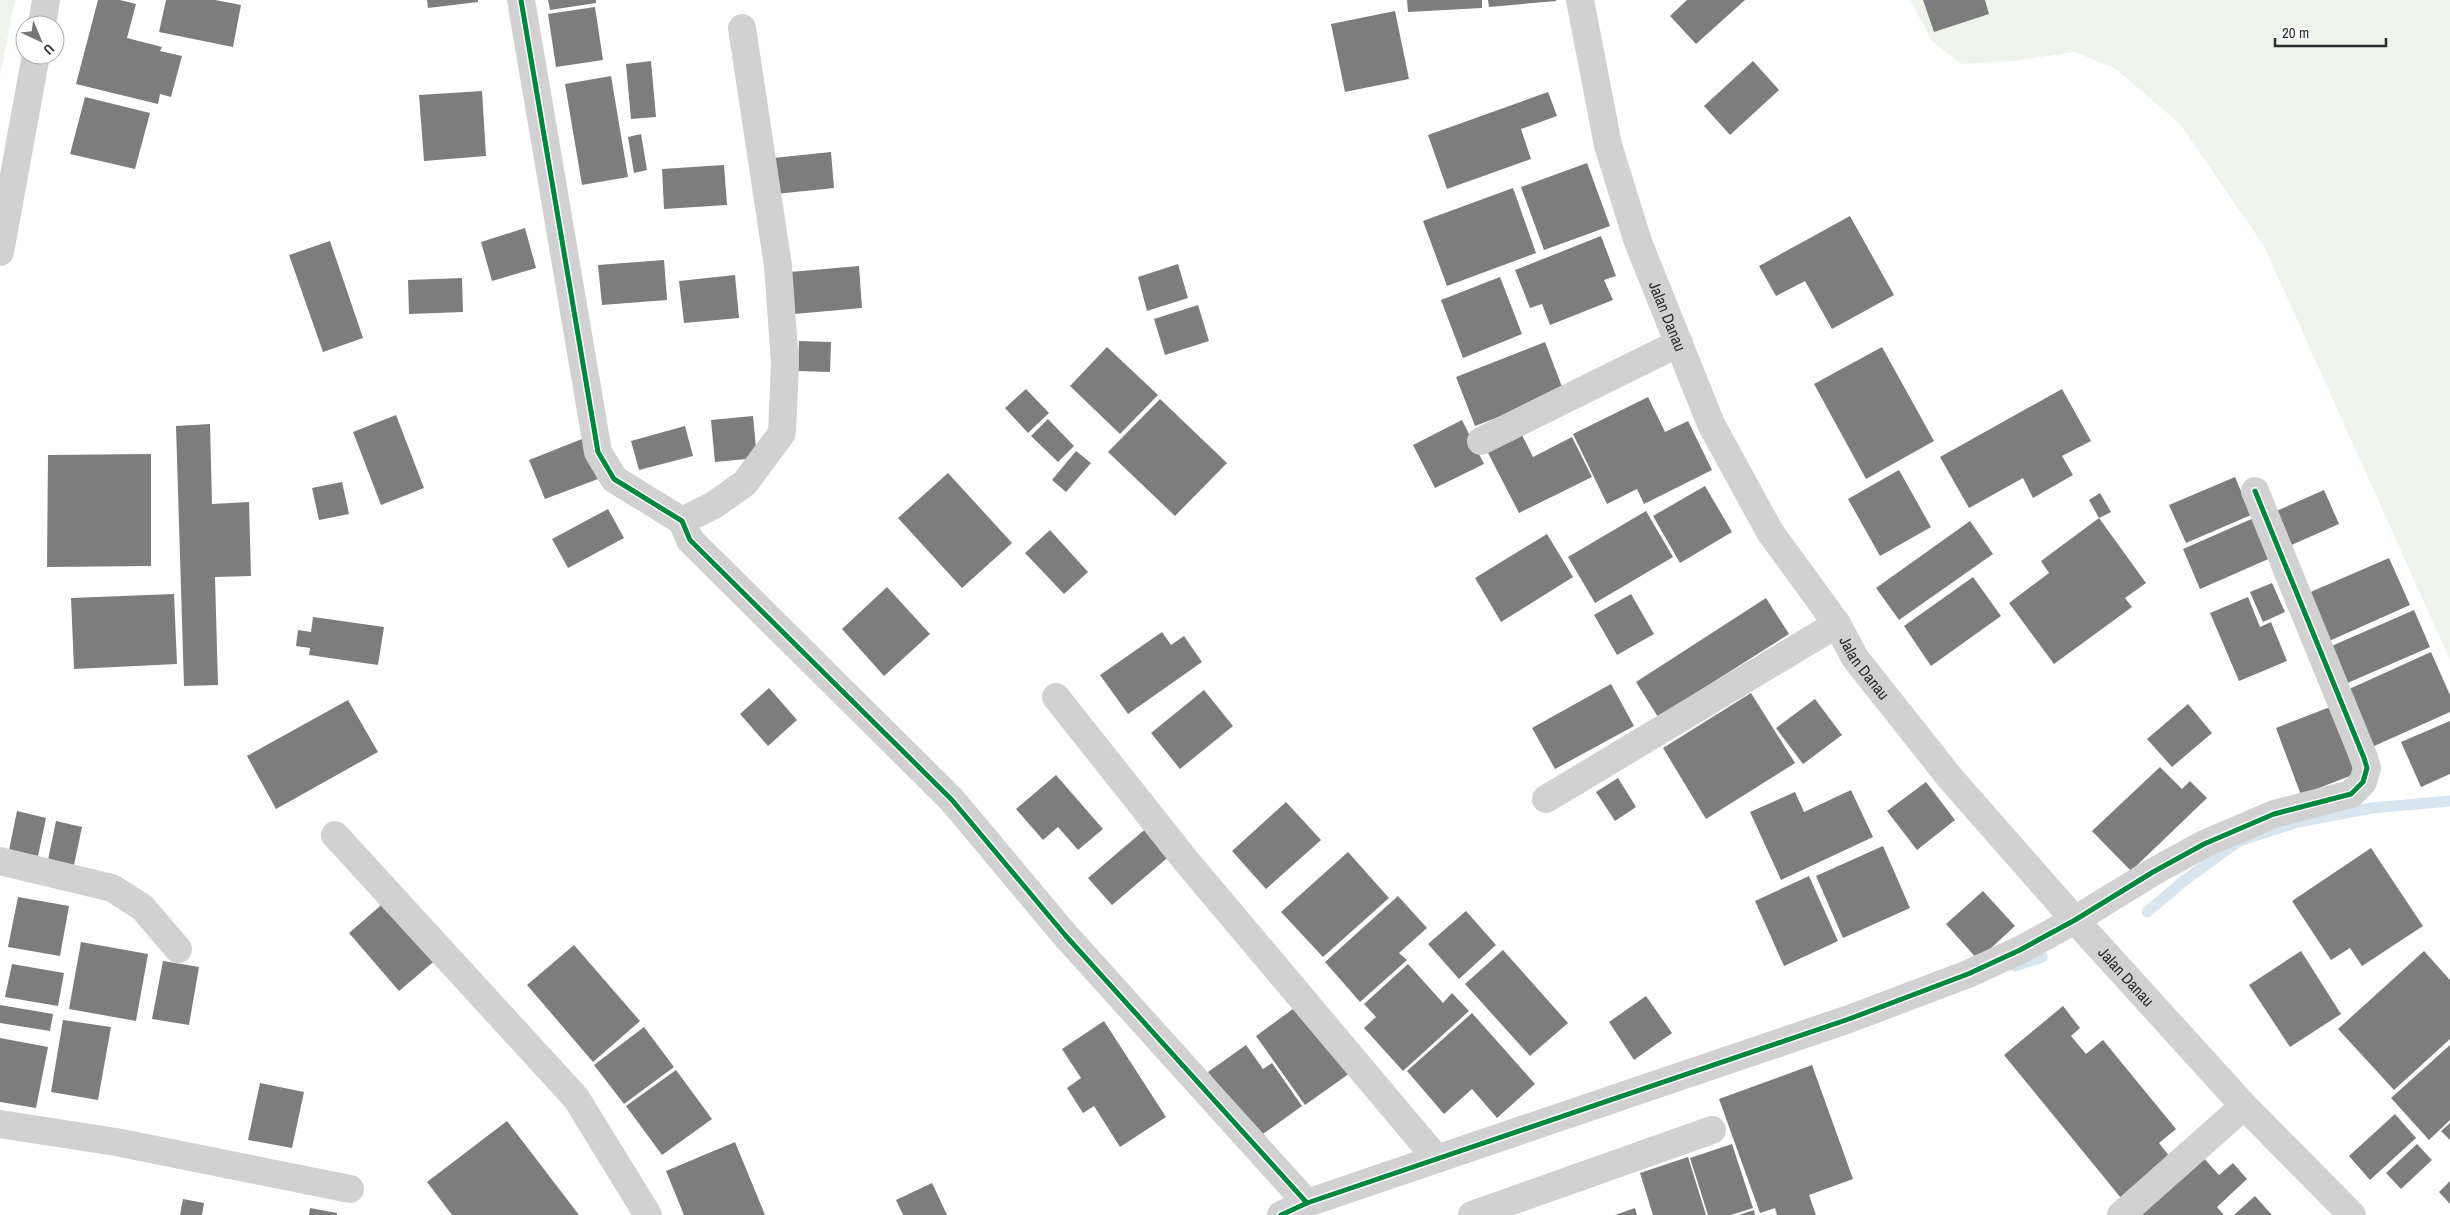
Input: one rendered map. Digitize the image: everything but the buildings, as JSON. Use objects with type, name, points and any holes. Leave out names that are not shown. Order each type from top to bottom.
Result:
[{"type":"street","points":[[44,15],[46,0]]},
{"type":"street","points":[[521,0],[598,452],[614,479],[682,521],[690,540],[952,800],[1065,935],[1307,1202]]},
{"type":"street","name":"Jalan Danau","points":[[1580,0],[1608,145],[1638,242],[1711,424],[1770,532],[1837,624],[1855,658],[1945,772],[2075,920],[2244,1106],[2352,1215]]},
{"type":"street","points":[[682,521],[714,505],[745,483],[782,432],[785,363],[778,266],[742,28]]},
{"type":"street","points":[[0,252],[34,65]]},
{"type":"street","points":[[1481,442],[1679,343]]},
{"type":"street","points":[[1281,1215],[1307,1202],[1849,1019],[1968,974],[2020,950],[2075,920],[2153,872],[2204,844],[2274,814],[2351,794],[2363,782],[2367,768],[2364,758],[2255,491]]},
{"type":"street","points":[[1546,799],[1837,624]]},
{"type":"street","points":[[1056,697],[1187,862],[1436,1159]]},
{"type":"street","points":[[335,835],[576,1098],[648,1215]]},
{"type":"street","points":[[0,861],[112,888],[142,907],[178,949]]},
{"type":"street","points":[[2121,1215],[2244,1106]]},
{"type":"street","points":[[0,1124],[116,1142],[350,1189]]},
{"type":"street","points":[[1472,1215],[1712,1130]]},
{"type":"shaded area","points":[[0,0],[15,0],[0,76]]},
{"type":"shaded area","points":[[1910,0],[2450,0],[2450,660],[2264,246],[2180,124],[2116,69],[2075,52],[2013,61],[1962,64],[1932,41]]},
{"type":"waterway","points":[[2147,912],[2185,880],[2239,841],[2298,822],[2372,808],[2450,801]]},
{"type":"waterway","points":[[2015,966],[2042,957]]},
{"type":"cycle path","points":[[521,0],[598,452],[614,479],[682,521],[690,540],[952,800],[1065,935],[1307,1203]]},
{"type":"cycle path","points":[[1281,1215],[1307,1203],[1849,1019],[1968,974],[2020,950],[2075,920],[2153,872],[2204,844],[2274,814],[2351,794],[2363,782],[2367,768],[2364,758],[2255,491]]}]
